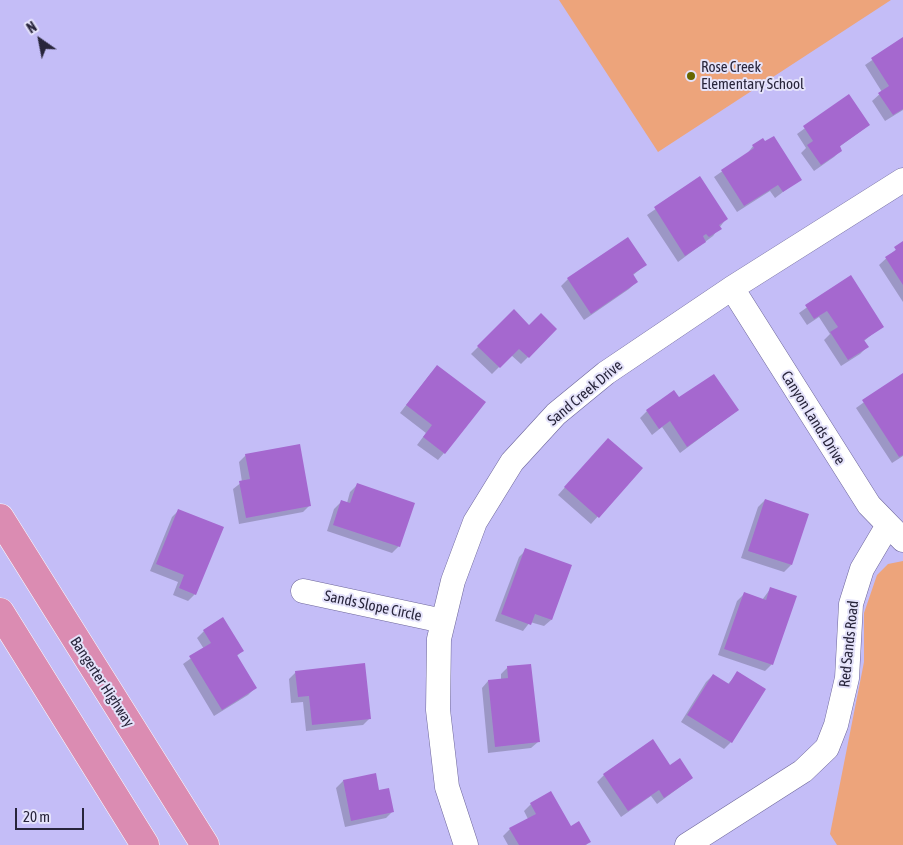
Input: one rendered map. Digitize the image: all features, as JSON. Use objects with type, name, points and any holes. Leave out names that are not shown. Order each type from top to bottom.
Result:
[{"type":"highway","name":"Bangerter Highway","points":[[0,518],[205,845]]},
{"type":"highway","points":[[0,612],[7,629],[146,845]]},
{"type":"street","name":"Sand Creek Drive","points":[[466,845],[447,787],[438,710],[439,639],[452,582],[475,522],[512,462],[556,414],[606,373],[732,288],[903,180]]},
{"type":"street","name":"Canyon Lands Drive","points":[[732,288],[868,505],[896,533]]},
{"type":"street","name":"Red Sands Road","points":[[687,845],[803,771],[827,748],[836,725],[847,678],[851,604],[862,570],[896,533]]},
{"type":"street","name":"Sands Slope Circle","points":[[303,591],[443,621]]},
{"type":"shaded area","name":"Rose Creek Elementary School","points":[[559,0],[891,0],[658,152]]},
{"type":"shaded area","points":[[903,561],[903,845],[837,845],[830,834],[864,662],[864,613],[877,575],[888,564]]},
{"type":"building","points":[[903,37],[903,109],[893,115],[878,93],[889,86],[871,58]]},
{"type":"building","points":[[849,94],[870,125],[840,146],[842,151],[821,165],[807,145],[813,141],[803,126]]},
{"type":"building","points":[[774,136],[802,180],[783,192],[778,185],[744,206],[721,170],[754,148],[752,145],[763,138],[765,141]]},
{"type":"building","points":[[700,176],[728,219],[719,225],[722,229],[709,237],[706,234],[703,236],[706,242],[685,256],[654,207]]},
{"type":"building","points":[[628,237],[647,265],[633,274],[638,282],[591,314],[567,278]]},
{"type":"building","points":[[903,241],[903,285],[885,257],[896,250],[894,247]]},
{"type":"building","points":[[851,275],[884,327],[864,340],[869,347],[848,360],[830,332],[838,327],[827,311],[814,319],[805,305]]},
{"type":"building","points":[[514,309],[529,325],[541,313],[557,329],[529,358],[519,349],[500,368],[477,346]]},
{"type":"building","points":[[437,365],[486,402],[445,454],[423,437],[432,425],[406,405]]},
{"type":"building","points":[[903,373],[903,455],[899,457],[862,400]]},
{"type":"building","points":[[714,374],[739,410],[687,447],[670,421],[659,429],[646,410],[674,390],[679,397]]},
{"type":"building","points":[[608,438],[643,468],[599,518],[564,487]]},
{"type":"building","points":[[300,444],[311,506],[246,518],[239,481],[250,479],[245,454]]},
{"type":"building","points":[[357,483],[415,503],[400,547],[333,525],[341,500],[350,503]]},
{"type":"building","points":[[765,499],[809,514],[792,565],[748,551]]},
{"type":"building","points":[[178,509],[224,527],[196,595],[179,588],[184,575],[156,564]]},
{"type":"building","points":[[525,548],[572,565],[552,620],[535,614],[531,625],[501,614]]},
{"type":"building","points":[[770,587],[797,596],[773,665],[724,649],[744,592],[766,600]]},
{"type":"building","points":[[223,617],[244,651],[237,655],[257,688],[222,710],[189,656],[211,643],[203,630]]},
{"type":"building","points":[[365,663],[371,719],[312,725],[309,696],[298,697],[295,671]]},
{"type":"building","points":[[531,664],[540,742],[495,747],[488,680],[508,678],[507,666]]},
{"type":"building","points":[[737,671],[766,689],[732,743],[687,715],[713,674],[729,684]]},
{"type":"building","points":[[653,739],[670,765],[680,758],[693,778],[664,798],[659,790],[628,811],[603,774]]},
{"type":"building","points":[[376,773],[379,790],[389,788],[394,812],[351,821],[343,780]]},
{"type":"building","points":[[551,791],[571,826],[579,821],[591,842],[585,845],[519,845],[509,828],[536,814],[530,803]]},
{"type":"place","name":"Rose Creek Elementary School","points":[[691,76]]}]
